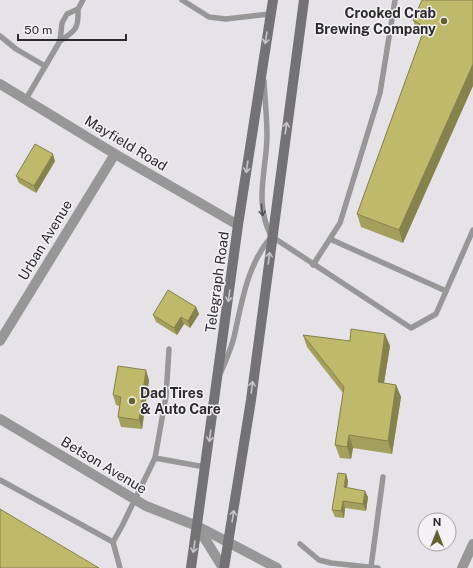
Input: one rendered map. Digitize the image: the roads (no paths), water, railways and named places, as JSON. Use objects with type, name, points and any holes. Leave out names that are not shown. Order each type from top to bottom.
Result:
[{"type":"main road","name":"Telegraph Road","points":[[191,568],[238,225],[273,0]]},
{"type":"main road","points":[[223,568],[229,542],[251,400],[271,236],[304,0]]},
{"type":"street","name":"Mayfield Road","points":[[0,84],[115,154],[238,225]]},
{"type":"street","name":"Urban Avenue","points":[[0,341],[115,154]]},
{"type":"street","name":"Betson Avenue","points":[[0,419],[146,506],[197,526],[277,568]]},
{"type":"street","points":[[197,526],[223,568]]},
{"type":"street","points":[[462,568],[473,544]]},
{"type":"lane","points":[[26,99],[60,41],[73,32],[79,23],[78,9],[83,0]]},
{"type":"lane","points":[[182,0],[209,17],[226,19],[270,14]]},
{"type":"lane","points":[[313,265],[340,223],[380,93],[394,0]]},
{"type":"lane","points":[[60,41],[62,23],[67,14],[78,9]]},
{"type":"lane","points":[[0,36],[16,49],[45,66]]},
{"type":"lane","points":[[263,59],[267,137],[262,209],[264,222],[271,236],[410,328],[436,314],[473,230]]},
{"type":"lane","points":[[217,384],[234,338],[240,310],[255,260],[261,248],[271,236]]},
{"type":"lane","points":[[330,239],[446,291]]},
{"type":"lane","points":[[120,568],[113,542],[155,458],[166,396],[169,349]]},
{"type":"lane","points":[[155,458],[205,468]]},
{"type":"lane","points":[[371,567],[383,477]]},
{"type":"lane","points":[[0,480],[113,542]]},
{"type":"lane","points":[[300,544],[319,560],[331,563],[378,568]]},
{"type":"place","name":"Crooked Crab Brewing Company","points":[[444,21]]},
{"type":"place","name":"Dad Tires & Auto Care","points":[[132,401]]}]
